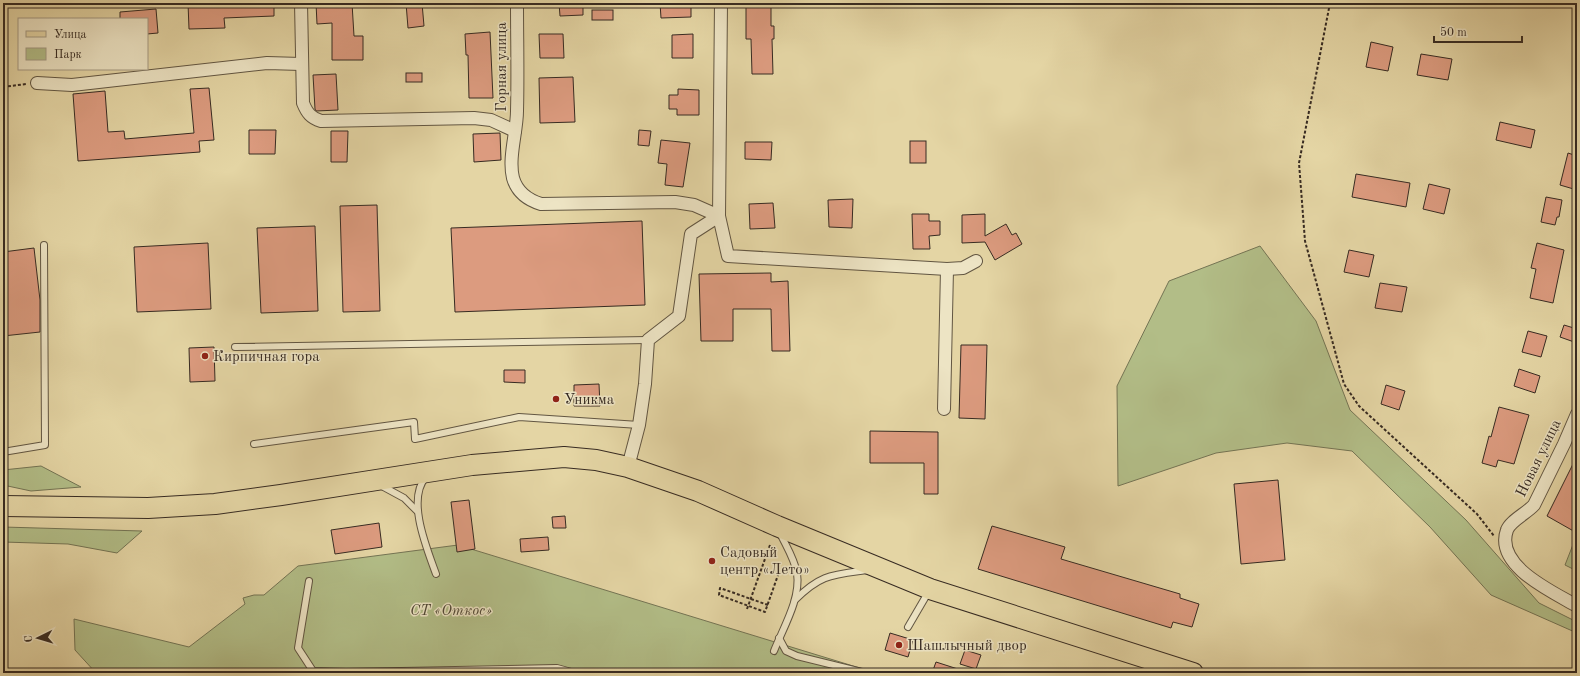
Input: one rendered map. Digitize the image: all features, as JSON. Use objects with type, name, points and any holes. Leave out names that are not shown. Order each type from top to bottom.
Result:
[{"type":"main road","points":[[3,506],[148,508],[215,504],[480,464],[564,457],[596,460],[628,467],[698,491],[777,526],[930,589],[1193,673]]},
{"type":"street","points":[[301,3],[303,103],[307,113],[314,119],[321,121],[474,118],[491,120],[515,132]]},
{"type":"street","name":"Горная улица","points":[[517,3],[517,112],[512,168],[514,179],[520,191],[530,200],[541,204],[675,202],[694,205],[719,216]]},
{"type":"street","points":[[721,3],[719,216],[728,256],[948,269],[963,268],[976,261]]},
{"type":"street","points":[[37,83],[72,85],[267,63],[302,64]]},
{"type":"street","points":[[628,467],[639,424],[645,384],[648,340],[679,316],[690,234],[719,216]]},
{"type":"street","points":[[944,409],[948,269]]},
{"type":"street","name":"Новая улица","points":[[1507,553],[1507,529],[1534,505],[1577,414]]},
{"type":"street","points":[[1507,553],[1513,563],[1534,582],[1577,606]]},
{"type":"lane","points":[[3,452],[45,445],[44,245]]},
{"type":"lane","points":[[234,347],[648,340]]},
{"type":"lane","points":[[254,444],[414,422],[415,439],[519,417],[639,424]]},
{"type":"lane","points":[[430,471],[419,487],[418,511],[426,545],[436,574]]},
{"type":"lane","points":[[370,481],[387,488],[404,498],[418,511]]},
{"type":"lane","points":[[774,652],[794,600],[797,583],[797,572],[793,560],[777,526]]},
{"type":"lane","points":[[794,600],[818,580],[835,574],[880,569]]},
{"type":"lane","points":[[309,581],[298,648],[313,671],[346,672],[557,668],[575,673]]},
{"type":"lane","points":[[908,627],[930,589]]},
{"type":"lane","points":[[779,638],[786,651],[797,656],[866,673]]},
{"type":"path","points":[[1330,3],[1299,163],[1299,174],[1305,241],[1344,384],[1359,406],[1477,514],[1507,553]]},
{"type":"path","points":[[3,87],[37,83]]},
{"type":"path","points":[[747,609],[770,545]]},
{"type":"path","points":[[768,605],[720,588],[719,595],[765,612],[768,605],[778,575]]},
{"type":"green space","points":[[1260,246],[1316,321],[1350,410],[1466,520],[1539,603],[1577,622],[1577,633],[1491,595],[1430,527],[1352,451],[1287,443],[1216,453],[1118,486],[1117,386],[1169,281]]},
{"type":"green space","points":[[41,466],[81,487],[31,491],[3,485],[3,470]]},
{"type":"green space","points":[[3,527],[142,531],[117,553],[68,544],[3,542]]},
{"type":"green space","points":[[1574,542],[1577,545],[1577,571],[1565,565]]},
{"type":"green space","name":"СТ «Откос»","points":[[458,545],[876,673],[96,673],[75,650],[74,619],[189,647],[245,604],[243,598],[254,595],[264,595],[298,566]]},
{"type":"building","points":[[188,3],[274,3],[274,16],[224,18],[225,28],[189,29]]},
{"type":"building","points":[[316,3],[352,3],[354,36],[363,36],[363,60],[332,60],[332,23],[317,24]]},
{"type":"building","points":[[406,3],[422,3],[424,26],[408,28]]},
{"type":"building","points":[[559,3],[583,3],[583,15],[560,16]]},
{"type":"building","points":[[660,3],[691,3],[691,17],[661,18]]},
{"type":"building","points":[[746,3],[771,3],[771,26],[774,26],[774,39],[772,39],[773,74],[752,74],[751,39],[746,39]]},
{"type":"building","points":[[156,9],[158,33],[148,34],[148,18],[120,18],[120,12]]},
{"type":"building","points":[[592,10],[613,10],[613,20],[592,20]]},
{"type":"building","points":[[490,32],[493,98],[469,98],[468,55],[466,55],[465,34]]},
{"type":"building","points":[[539,34],[563,34],[564,58],[540,58]]},
{"type":"building","points":[[693,34],[693,58],[672,58],[672,35]]},
{"type":"building","points":[[1371,42],[1393,47],[1388,71],[1366,67]]},
{"type":"building","points":[[1421,54],[1452,59],[1448,80],[1417,75]]},
{"type":"building","points":[[406,73],[422,73],[422,82],[406,82]]},
{"type":"building","points":[[336,74],[338,110],[316,111],[313,75]]},
{"type":"building","points":[[573,77],[575,122],[540,123],[539,78]]},
{"type":"building","points":[[209,88],[214,140],[199,141],[200,152],[78,161],[73,94],[105,91],[108,132],[124,131],[125,139],[194,133],[190,89]]},
{"type":"building","points":[[678,89],[699,90],[699,115],[677,115],[677,109],[669,109],[669,95],[678,95]]},
{"type":"building","points":[[1500,122],[1535,130],[1531,148],[1496,140]]},
{"type":"building","points":[[249,130],[276,130],[275,154],[249,154]]},
{"type":"building","points":[[639,130],[651,131],[649,146],[638,145]]},
{"type":"building","points":[[331,131],[348,131],[347,162],[331,162]]},
{"type":"building","points":[[500,133],[501,160],[474,162],[473,134]]},
{"type":"building","points":[[661,140],[690,143],[683,187],[665,185],[667,164],[658,163]]},
{"type":"building","points":[[910,141],[926,141],[926,163],[910,163]]},
{"type":"building","points":[[745,142],[772,142],[771,160],[745,159]]},
{"type":"building","points":[[1568,153],[1577,156],[1577,190],[1560,185]]},
{"type":"building","points":[[1356,174],[1410,183],[1406,207],[1352,197]]},
{"type":"building","points":[[1429,184],[1450,189],[1444,214],[1423,209]]},
{"type":"building","points":[[1546,197],[1562,200],[1559,217],[1557,217],[1555,225],[1541,222]]},
{"type":"building","points":[[853,199],[852,228],[829,227],[828,200]]},
{"type":"building","points":[[773,203],[775,228],[750,229],[749,204]]},
{"type":"building","points":[[377,205],[380,311],[343,312],[340,206]]},
{"type":"building","points":[[912,214],[929,214],[929,221],[940,221],[940,235],[929,236],[930,249],[913,249]]},
{"type":"building","points":[[985,214],[985,236],[1006,224],[1012,235],[1016,233],[1022,244],[995,260],[985,242],[962,243],[962,215]]},
{"type":"building","points":[[642,221],[645,305],[455,312],[451,228]]},
{"type":"building","points":[[315,226],[318,311],[261,313],[257,228]]},
{"type":"building","points":[[208,243],[211,309],[137,312],[134,247]]},
{"type":"building","points":[[1537,243],[1564,250],[1553,303],[1530,298],[1536,269],[1531,268]]},
{"type":"building","points":[[34,248],[40,300],[40,332],[3,336],[3,252]]},
{"type":"building","points":[[1349,250],[1374,255],[1369,277],[1344,272]]},
{"type":"building","points":[[771,273],[771,282],[788,281],[790,351],[772,351],[771,309],[733,309],[733,341],[701,341],[699,274]]},
{"type":"building","points":[[1380,283],[1407,287],[1402,312],[1375,308]]},
{"type":"building","points":[[1564,325],[1577,329],[1577,343],[1560,337]]},
{"type":"building","points":[[1528,331],[1547,336],[1541,357],[1522,352]]},
{"type":"building","points":[[961,345],[987,345],[985,419],[959,418]]},
{"type":"building","points":[[214,347],[215,381],[190,382],[189,348]]},
{"type":"building","points":[[1519,369],[1540,376],[1535,393],[1514,386]]},
{"type":"building","points":[[504,370],[525,370],[525,383],[504,382]]},
{"type":"building","points":[[599,384],[600,406],[574,406],[574,385]]},
{"type":"building","points":[[1386,385],[1405,391],[1399,410],[1381,404]]},
{"type":"building","points":[[1499,407],[1529,415],[1514,464],[1498,460],[1496,467],[1482,463]]},
{"type":"building","points":[[870,431],[938,432],[938,494],[924,494],[924,463],[870,463]]},
{"type":"building","points":[[1577,456],[1577,533],[1547,516]]},
{"type":"building","points":[[1278,480],[1285,560],[1241,564],[1234,484]]},
{"type":"building","points":[[469,500],[475,549],[457,552],[451,502]]},
{"type":"building","points":[[565,516],[566,528],[553,528],[552,517]]},
{"type":"building","points":[[379,523],[382,547],[335,554],[331,530]]},
{"type":"building","points":[[992,526],[1065,547],[1061,559],[1180,594],[1180,598],[1199,604],[1192,627],[1173,622],[1171,628],[978,569]]},
{"type":"building","points":[[548,537],[549,550],[521,552],[520,539]]},
{"type":"building","name":"Шашлычный двор","points":[[890,633],[913,640],[908,657],[885,650]]},
{"type":"building","points":[[965,650],[981,655],[976,669],[960,664]]},
{"type":"building","points":[[936,662],[964,671],[963,673],[932,673]]},
{"type":"place","name":"Кирпичная гора","points":[[205,356]]},
{"type":"place","name":"Уникма","points":[[556,399]]},
{"type":"place","name":"Садовый центр «Лето»","points":[[712,561]]},
{"type":"place","name":"Шашлычный двор","points":[[899,645]]}]
